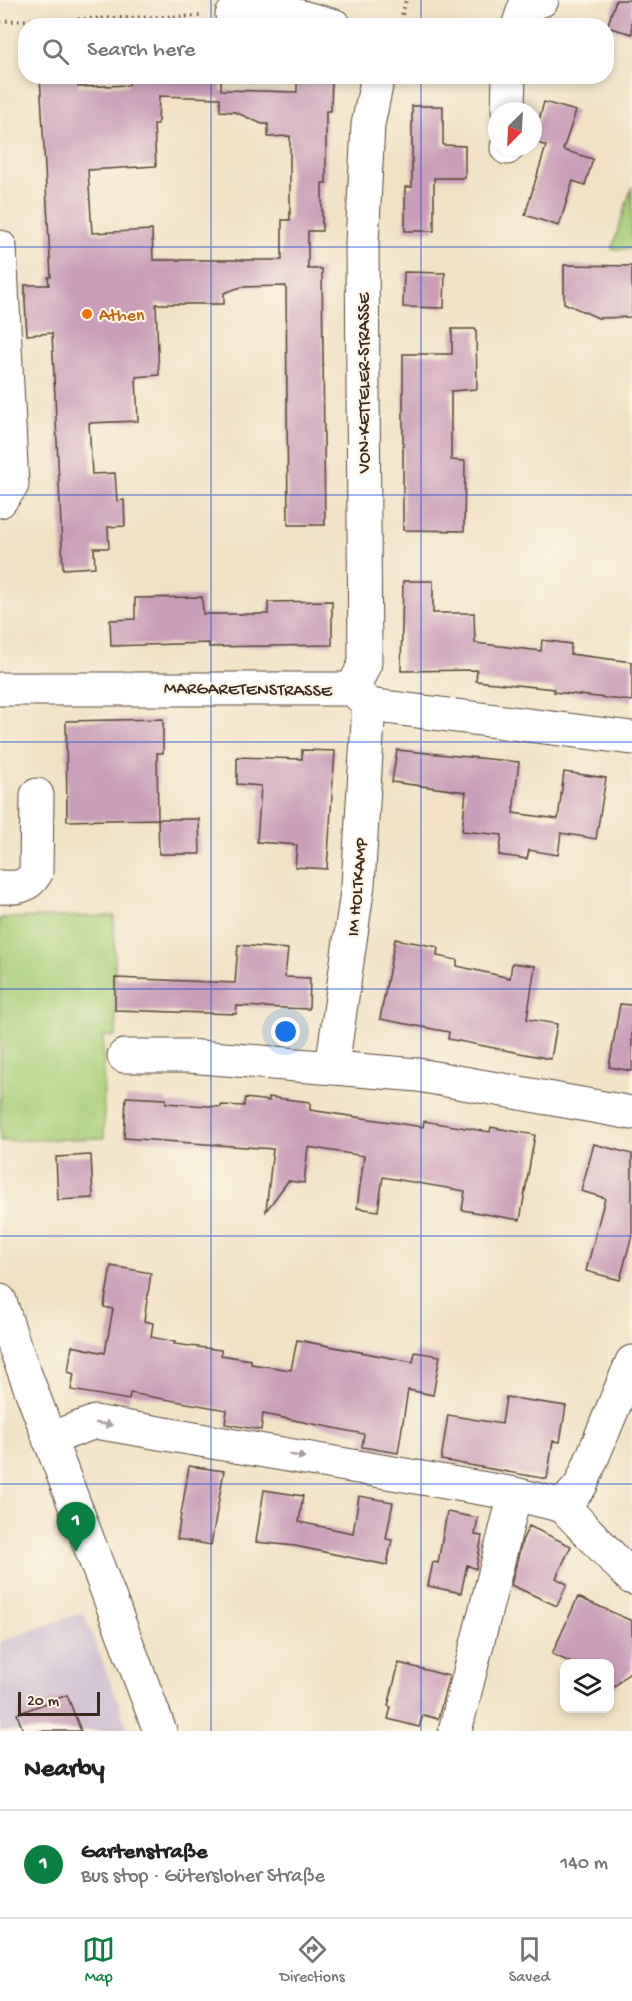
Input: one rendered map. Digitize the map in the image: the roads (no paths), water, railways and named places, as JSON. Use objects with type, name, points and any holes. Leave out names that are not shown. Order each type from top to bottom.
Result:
[{"type":"street","points":[[521,18],[525,6],[542,0]]},
{"type":"street","points":[[232,15],[245,2],[305,18]]},
{"type":"street","name":"VON-KETTELER-STRASSE","points":[[361,697],[365,663],[362,243],[368,126],[376,84]]},
{"type":"street","points":[[508,102],[509,84]]},
{"type":"street","points":[[0,247],[12,485],[0,501]]},
{"type":"street","name":"MARGARETENSTRASSE","points":[[0,689],[142,687],[361,697],[632,738]]},
{"type":"street","name":"IM HOLTKAMP","points":[[332,1067],[358,885],[361,697]]},
{"type":"street","points":[[0,887],[19,888],[31,881],[36,873],[37,795]]},
{"type":"street","points":[[124,1056],[188,1056],[418,1075],[632,1113]]},
{"type":"street","points":[[0,1301],[49,1439],[160,1731]]},
{"type":"street","points":[[563,1506],[580,1485],[632,1362]]},
{"type":"street","points":[[49,1439],[95,1422],[515,1494],[563,1506],[632,1578]]},
{"type":"street","points":[[454,1731],[515,1494]]},
{"type":"place","name":"Athen","points":[[87,314]]},
{"type":"place","name":"Gartenstraße","points":[[76,1552]]}]
